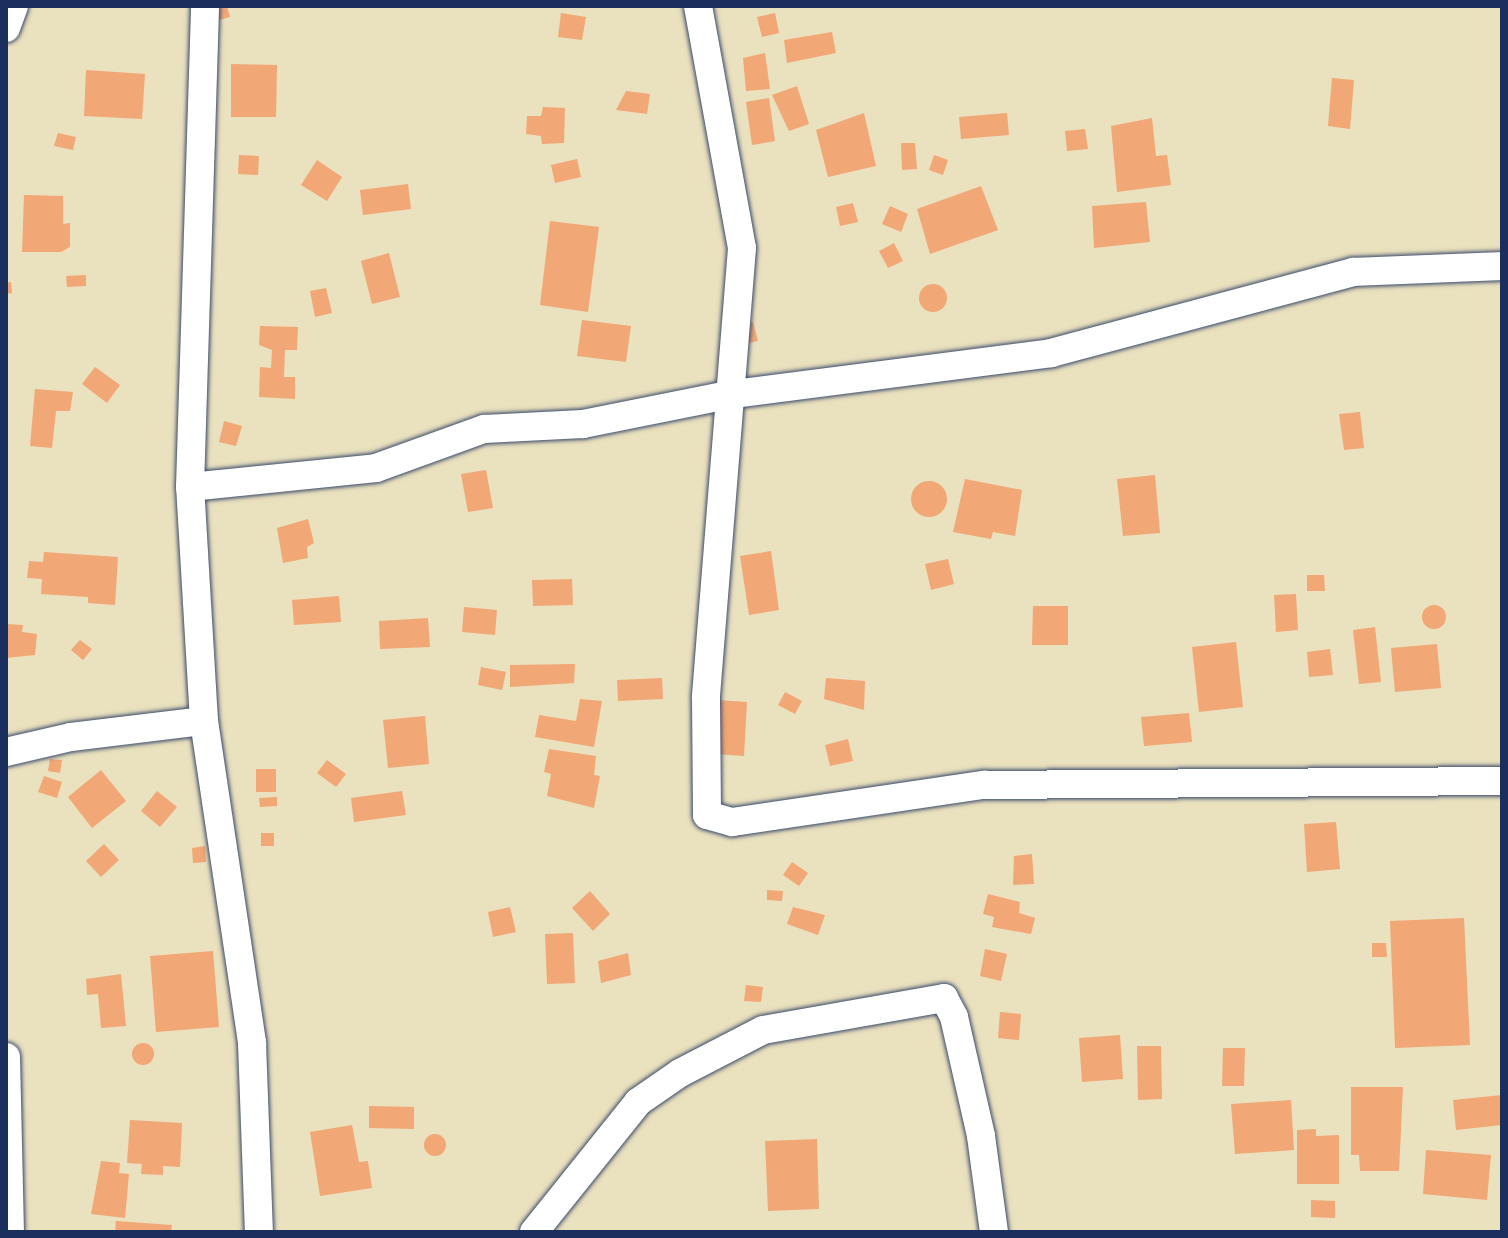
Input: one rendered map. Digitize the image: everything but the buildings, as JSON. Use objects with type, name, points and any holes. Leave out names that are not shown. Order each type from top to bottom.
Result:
[{"type":"street","points":[[6,28],[14,6]]},
{"type":"street","points":[[205,6],[190,487],[204,721],[252,1043],[259,1232]]},
{"type":"street","points":[[698,6],[742,248],[733,394],[706,698],[704,803],[707,815],[719,822],[984,785],[1502,781]]},
{"type":"street","points":[[190,487],[376,468],[484,429],[583,424],[733,394],[1051,353],[1353,272],[1502,266]]},
{"type":"street","points":[[6,752],[71,737],[204,721]]},
{"type":"street","points":[[534,1232],[638,1102],[680,1073],[763,1030],[944,998],[954,1017],[981,1136],[994,1232]]},
{"type":"street","points":[[6,1057],[10,1232]]}]
